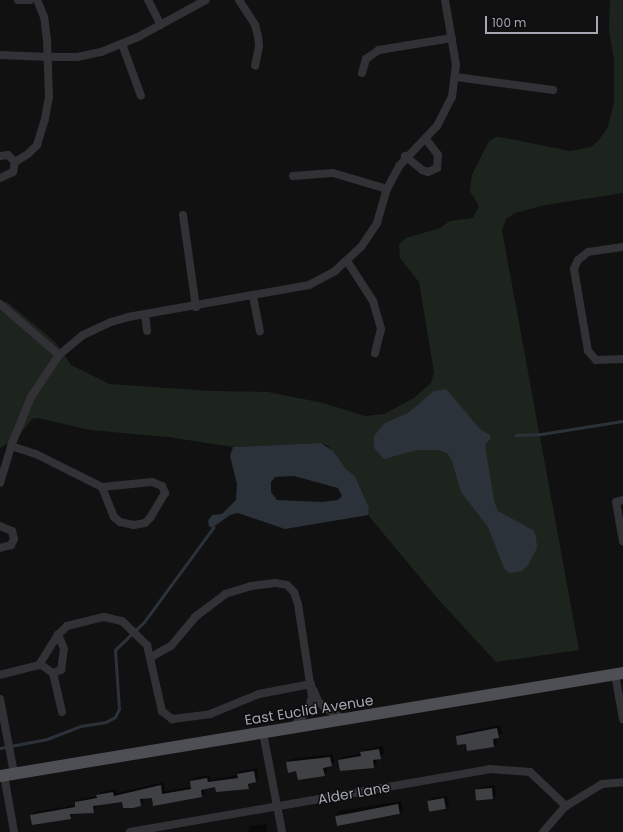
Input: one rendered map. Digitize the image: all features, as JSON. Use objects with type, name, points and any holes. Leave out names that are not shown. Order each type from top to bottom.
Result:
[{"type":"main road","name":"East Euclid Avenue","points":[[6,775],[619,673]]},
{"type":"street","points":[[18,0],[30,0]]},
{"type":"street","points":[[0,178],[13,172],[15,162],[28,154],[42,134],[49,97],[49,58],[44,17],[38,0]]},
{"type":"street","points":[[148,0],[161,25]]},
{"type":"street","points":[[0,55],[49,58],[89,55],[122,44],[161,25],[206,0]]},
{"type":"street","points":[[239,0],[255,25],[258,36],[255,66]]},
{"type":"street","points":[[0,483],[11,446],[31,398],[59,355],[95,328],[144,314],[196,307],[309,285],[347,261],[369,236],[388,189],[406,156],[424,138],[448,108],[456,77],[452,38],[445,0]]},
{"type":"street","points":[[362,73],[366,59],[379,50],[452,38]]},
{"type":"street","points":[[122,44],[141,96]]},
{"type":"street","points":[[456,77],[553,90]]},
{"type":"street","points":[[406,156],[422,170],[428,172],[437,168],[438,155],[424,138]]},
{"type":"street","points":[[0,156],[8,155],[15,162]]},
{"type":"street","points":[[293,176],[333,173],[388,189]]},
{"type":"street","points":[[183,215],[196,307]]},
{"type":"street","points":[[623,246],[588,252],[578,260],[574,269],[588,351],[596,360],[623,359]]},
{"type":"street","points":[[347,261],[373,300],[381,329],[375,353]]},
{"type":"street","points":[[253,296],[260,331]]},
{"type":"street","points":[[0,304],[59,355]]},
{"type":"street","points":[[144,314],[147,330]]},
{"type":"street","points":[[11,446],[36,454],[102,487],[152,482],[162,486],[165,493],[150,518],[134,525],[120,522],[114,517],[102,487]]},
{"type":"street","points":[[623,500],[616,502],[623,541]]},
{"type":"street","points":[[0,526],[12,531],[14,539],[11,545],[0,548]]},
{"type":"street","points":[[151,657],[170,646],[195,617],[225,594],[251,586],[281,583],[291,587],[296,596],[312,697],[308,710],[292,728]]},
{"type":"street","points":[[0,675],[40,664],[58,634],[67,626],[96,617],[116,618],[130,627],[146,644],[151,657],[162,711],[172,719],[210,714],[259,694],[311,684]]},
{"type":"street","points":[[53,674],[61,670],[64,662],[64,649],[58,634]]},
{"type":"street","points":[[40,664],[53,674],[62,712]]},
{"type":"street","points":[[619,673],[623,719]]},
{"type":"street","points":[[311,684],[318,701],[343,719]]},
{"type":"street","points":[[0,699],[9,750],[6,775],[14,832]]},
{"type":"street","points":[[263,733],[282,832]]},
{"type":"street","name":"Alder Lane","points":[[130,832],[490,769],[530,772],[566,806]]},
{"type":"street","points":[[542,832],[566,806],[602,784],[623,782]]},
{"type":"shaded area","points":[[610,0],[623,0],[623,193],[545,205],[515,213],[506,219],[502,230],[579,650],[496,662],[438,599],[368,515],[369,508],[355,476],[346,469],[328,446],[321,443],[233,447],[168,437],[90,430],[38,418],[32,419],[18,437],[0,448],[0,305],[6,301],[55,342],[71,365],[109,384],[211,391],[268,392],[323,403],[365,416],[384,414],[414,398],[431,383],[434,372],[419,282],[400,258],[399,244],[406,238],[440,228],[450,221],[473,218],[479,206],[470,191],[472,175],[489,141],[497,137],[570,151],[591,147],[599,140],[608,127],[614,102],[614,59],[609,30]]},
{"type":"shaded area","points":[[446,389],[480,429],[490,435],[491,438],[485,445],[494,501],[498,511],[533,530],[536,536],[537,548],[528,565],[522,571],[509,573],[504,568],[488,527],[461,492],[452,461],[447,453],[439,450],[417,450],[384,459],[374,448],[374,436],[385,423],[408,413],[434,391]]},
{"type":"shaded area","points":[[321,443],[333,451],[346,469],[355,476],[369,508],[368,515],[285,529],[238,513],[230,515],[212,528],[209,526],[208,521],[212,515],[222,514],[236,500],[237,484],[230,456],[233,447]],"holes":[[[294,476],[338,488],[342,496],[338,500],[322,502],[277,500],[271,492],[271,482],[275,477]]]},
{"type":"building","points":[[497,728],[499,738],[493,739],[494,747],[467,751],[466,744],[457,745],[456,736]]},
{"type":"building","points":[[379,749],[381,759],[373,760],[374,768],[340,771],[338,760],[361,756],[360,752]]},
{"type":"building","points":[[330,757],[332,766],[323,768],[325,776],[298,780],[296,771],[288,773],[286,762]]},
{"type":"building","points":[[254,771],[256,782],[248,784],[249,789],[216,792],[215,787],[201,790],[202,797],[153,806],[152,798],[140,799],[141,806],[133,808],[123,808],[122,802],[93,806],[94,813],[70,814],[71,819],[32,825],[30,815],[75,807],[75,802],[97,798],[96,795],[113,792],[114,796],[161,785],[162,794],[191,789],[190,781],[207,778],[208,782],[238,778],[237,774]]},
{"type":"building","points":[[492,788],[493,799],[476,800],[475,789]]},
{"type":"building","points":[[444,798],[446,809],[429,812],[427,801]]},
{"type":"building","points":[[398,804],[400,814],[337,826],[335,816]]},
{"type":"waterway","points":[[516,435],[541,434],[623,421]]},
{"type":"waterway","points":[[0,748],[47,739],[81,726],[106,722],[115,717],[119,709],[115,650],[144,622],[213,528]]}]
